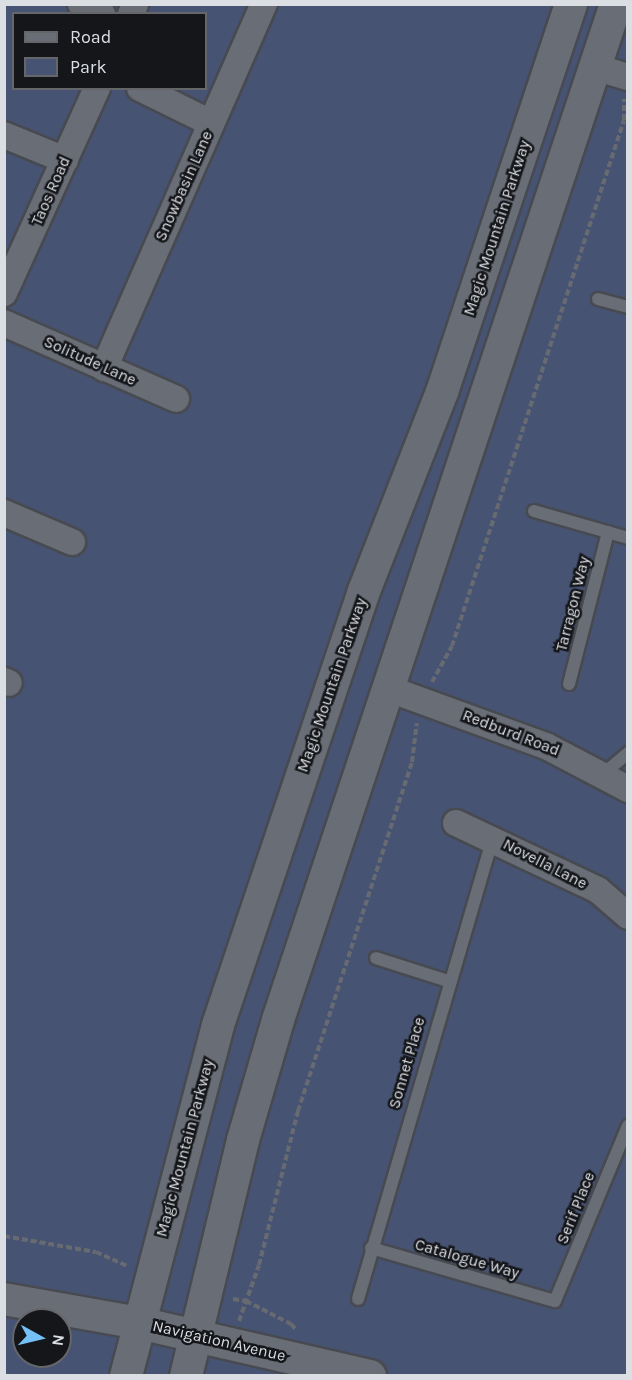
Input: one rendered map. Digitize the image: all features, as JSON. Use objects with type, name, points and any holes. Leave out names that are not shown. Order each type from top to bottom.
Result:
[{"type":"street","points":[[81,4],[98,12]]},
{"type":"street","name":"Snowbasin Lane","points":[[104,368],[264,4]]},
{"type":"street","name":"Magic Mountain Parkway","points":[[126,1376],[189,1128],[255,912],[364,591],[442,392],[571,4]]},
{"type":"street","points":[[186,1376],[194,1335],[278,1020],[616,4]]},
{"type":"street","points":[[595,67],[625,90]]},
{"type":"street","name":"Taos Road","points":[[4,293],[96,90]]},
{"type":"street","points":[[144,90],[211,123]]},
{"type":"street","points":[[4,135],[65,160]]},
{"type":"street","name":"Solitude Lane","points":[[4,323],[176,399]]},
{"type":"street","points":[[4,513],[72,542]]},
{"type":"street","name":"Redburd Road","points":[[389,689],[546,746],[603,774],[627,789]]},
{"type":"street","name":"Novella Lane","points":[[456,823],[493,837],[598,890],[627,916]]},
{"type":"street","name":"Navigation Avenue","points":[[4,1299],[139,1323],[370,1376]]},
{"type":"lane","points":[[598,298],[627,307]]},
{"type":"lane","points":[[534,511],[627,538]]},
{"type":"lane","name":"Tarragon Way","points":[[569,684],[608,532]]},
{"type":"lane","points":[[603,774],[627,753]]},
{"type":"lane","name":"Sonnet Place","points":[[358,1299],[370,1248],[448,981],[493,837]]},
{"type":"lane","points":[[376,958],[448,981]]},
{"type":"lane","name":"Serif Place","points":[[555,1301],[627,1126]]},
{"type":"lane","name":"Catalogue Way","points":[[370,1248],[555,1301]]},
{"type":"path","points":[[434,677],[452,646],[624,120],[625,90]]},
{"type":"path","points":[[239,1321],[259,1264],[298,1111],[412,762],[416,725]]},
{"type":"path","points":[[4,1236],[96,1252],[127,1266]]},
{"type":"path","points":[[224,1298],[246,1301],[291,1324]]},
{"type":"green space","points":[[5,5],[627,5],[627,1375],[5,1375]]}]
